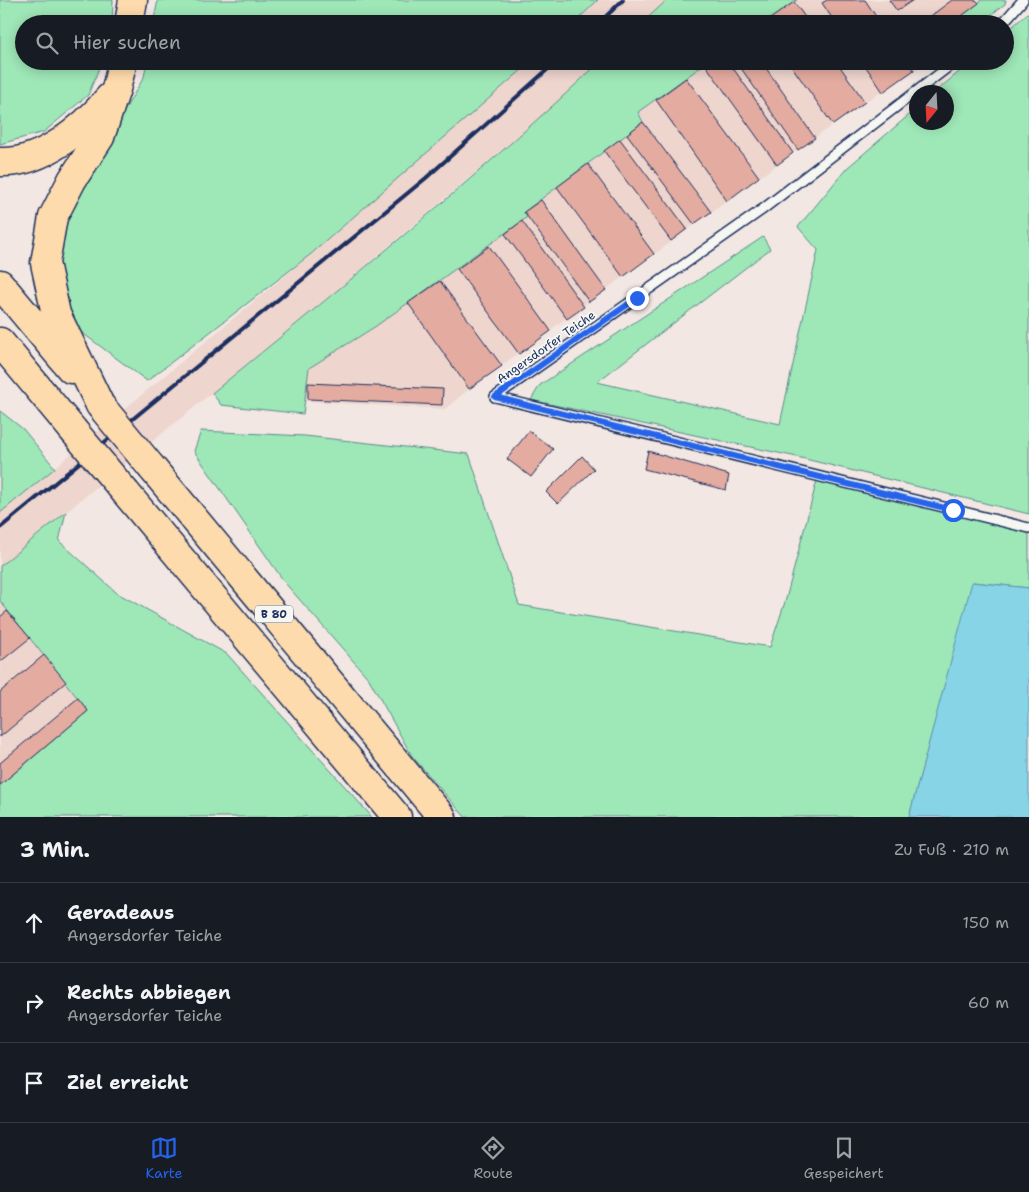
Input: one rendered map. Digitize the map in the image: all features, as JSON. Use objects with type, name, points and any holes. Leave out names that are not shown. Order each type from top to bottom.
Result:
[{"type":"highway","points":[[131,15],[133,0]]},
{"type":"highway","points":[[100,405],[56,314],[45,263],[53,217],[72,180],[100,137],[121,70]]},
{"type":"highway","points":[[0,162],[11,162],[33,157],[59,143],[92,118],[116,89]]},
{"type":"highway","name":"B 80","points":[[0,284],[442,817]]},
{"type":"highway","name":"B 80","points":[[0,342],[397,817]]},
{"type":"highway","points":[[0,371],[73,430]]},
{"type":"lane","points":[[1010,15],[1023,0]]},
{"type":"lane","name":"Angersdorfer Teiche","points":[[944,70],[763,209],[495,397],[1029,528]]},
{"type":"shaded area","points":[[598,0],[667,0],[651,15],[582,15]]},
{"type":"shaded area","points":[[797,0],[982,0],[963,15],[776,15]]},
{"type":"shaded area","points":[[522,70],[591,70],[549,110],[330,296],[0,566],[0,513],[311,254]]},
{"type":"shaded area","points":[[696,70],[916,70],[865,102],[793,153],[469,389],[445,409],[304,401],[309,368],[376,326],[522,221],[524,212],[643,122],[638,112]]},
{"type":"shaded area","points":[[0,601],[88,711],[0,785]]},
{"type":"green space","points":[[0,0],[113,0],[112,15],[15,15],[15,70],[98,70],[88,95],[44,132],[0,144]]},
{"type":"green space","points":[[158,0],[598,0],[582,15],[155,15]]},
{"type":"green space","points":[[667,0],[797,0],[776,15],[651,15]]},
{"type":"green space","points":[[982,0],[1006,0],[1005,4],[991,15],[963,15]]},
{"type":"green space","points":[[1029,12],[1029,514],[797,457],[531,400],[540,385],[763,237],[770,249],[597,382],[780,424],[818,250],[798,227],[847,168],[909,115],[909,130],[954,130],[954,85],[943,85],[961,70],[1014,70],[1014,25]]},
{"type":"green space","points":[[145,70],[522,70],[311,254],[147,381],[69,323],[55,271],[68,210],[144,77]]},
{"type":"green space","points":[[591,70],[696,70],[638,112],[643,122],[524,212],[527,217],[522,221],[376,326],[309,368],[303,414],[221,405],[212,393],[458,189]]},
{"type":"green space","points":[[0,411],[23,429],[55,468],[0,513]]},
{"type":"green space","points":[[201,431],[305,436],[469,454],[519,605],[770,647],[786,599],[817,480],[1029,533],[1029,588],[973,582],[909,817],[465,817],[412,756],[369,679],[285,583],[194,451]]},
{"type":"green space","points":[[66,512],[59,541],[117,593],[227,654],[372,817],[0,817],[0,785],[88,711],[0,601],[0,566]]},
{"type":"water","points":[[972,582],[1029,588],[1029,817],[909,817]]},
{"type":"building","points":[[827,0],[865,0],[875,15],[830,15],[822,3]]},
{"type":"building","points":[[889,0],[913,0],[897,11]]},
{"type":"building","points":[[952,0],[976,0],[979,3],[963,15],[932,15]]},
{"type":"building","points":[[794,2],[803,15],[776,15]]},
{"type":"building","points":[[709,70],[734,70],[793,153],[777,165]]},
{"type":"building","points":[[742,70],[767,70],[815,138],[798,150]]},
{"type":"building","points":[[794,70],[842,70],[865,102],[833,125]]},
{"type":"building","points":[[868,70],[914,70],[883,92]]},
{"type":"building","points":[[686,78],[759,177],[727,201],[656,100]]},
{"type":"building","points":[[643,122],[711,212],[694,224],[627,134]]},
{"type":"building","points":[[620,139],[687,229],[671,241],[604,151]]},
{"type":"building","points":[[588,164],[654,254],[623,277],[557,187]]},
{"type":"building","points":[[541,200],[606,290],[589,302],[524,212]]},
{"type":"building","points":[[522,221],[584,307],[567,319],[505,234]]},
{"type":"building","points":[[489,246],[551,331],[519,354],[457,269]]},
{"type":"building","points":[[440,281],[502,366],[469,389],[408,303]]},
{"type":"building","points":[[308,383],[443,389],[442,405],[308,399]]},
{"type":"building","points":[[529,431],[553,449],[531,477],[507,459]]},
{"type":"building","points":[[648,451],[729,475],[726,490],[644,469]]},
{"type":"building","points":[[582,456],[594,469],[558,504],[546,492]]},
{"type":"building","points":[[7,611],[30,638],[0,662],[0,617]]},
{"type":"building","points":[[44,655],[66,682],[0,737],[0,692]]},
{"type":"building","points":[[78,698],[88,711],[0,785],[0,763]]},
{"type":"railway","points":[[607,15],[623,0]]},
{"type":"railway","points":[[0,528],[426,178],[547,70]]},
{"type":"route","points":[[637,298],[495,397],[953,510]]}]
